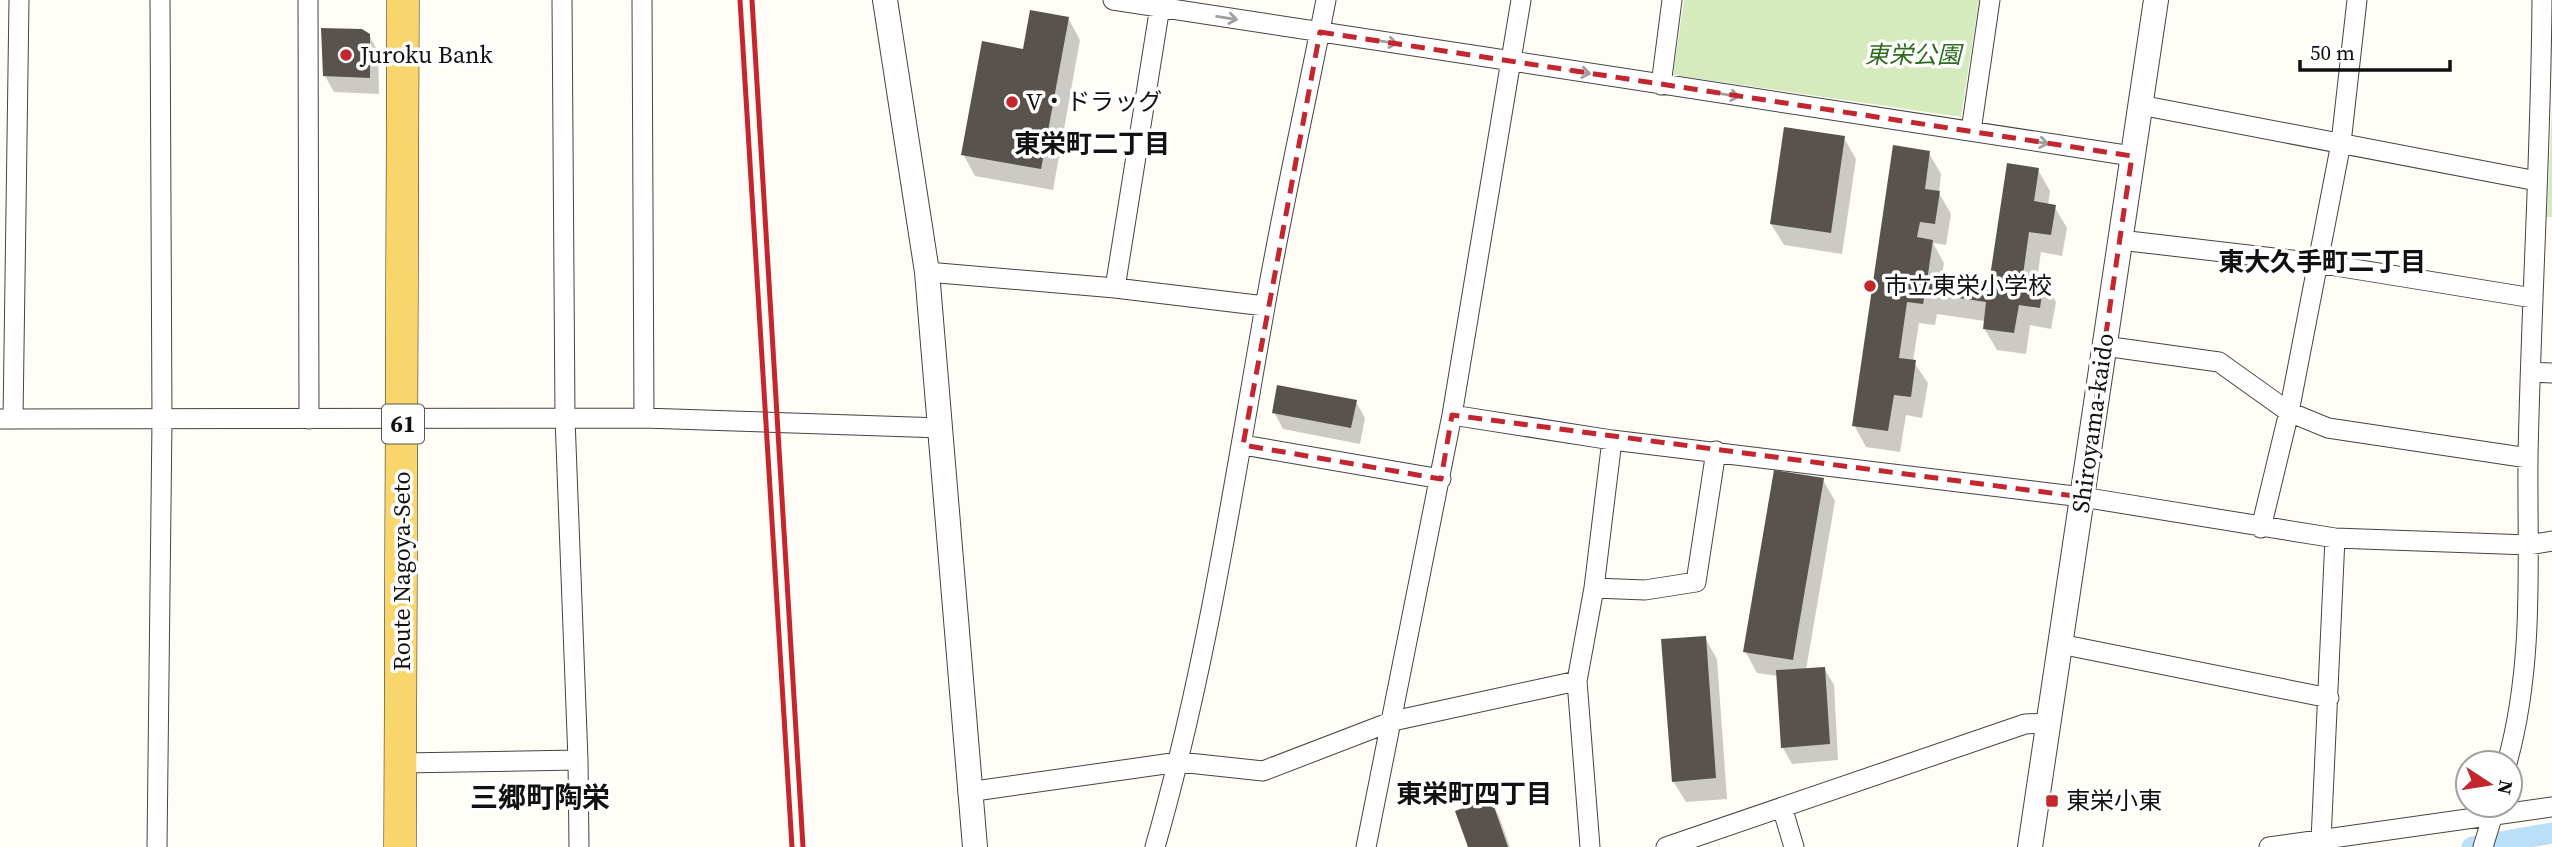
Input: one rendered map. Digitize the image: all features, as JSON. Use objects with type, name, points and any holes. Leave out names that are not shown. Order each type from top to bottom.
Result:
[{"type":"main road","name":"Route Nagoya-Seto","points":[[400,847],[403,0]]},
{"type":"street","points":[[19,0],[7,419],[643,418],[942,428]]},
{"type":"street","points":[[157,847],[162,420],[160,0]]},
{"type":"street","points":[[308,0],[309,419]]},
{"type":"street","points":[[562,0],[565,418],[579,847]]},
{"type":"street","points":[[642,0],[643,418]]},
{"type":"street","points":[[885,0],[927,272],[942,428],[968,792],[975,847]]},
{"type":"street","points":[[1113,0],[1160,4],[1320,32],[2132,156]]},
{"type":"street","points":[[1154,847],[1179,762],[1243,445],[1265,306],[1326,0]]},
{"type":"street","points":[[1366,847],[1441,480],[1513,61],[1521,0]]},
{"type":"street","points":[[1661,85],[1672,0]]},
{"type":"street","points":[[1971,131],[1990,0]]},
{"type":"street","name":"Shiroyama-kaido","points":[[2030,847],[2156,0]]},
{"type":"street","points":[[2261,528],[2289,412],[2341,142],[2357,0]]},
{"type":"street","points":[[2510,749],[2522,695],[2529,545],[2528,458],[2533,298],[2544,233],[2537,181],[2547,92],[2542,0]]},
{"type":"street","points":[[1115,288],[1160,4]]},
{"type":"street","points":[[2140,105],[2537,181]]},
{"type":"street","points":[[2120,240],[2317,263],[2533,298]]},
{"type":"street","points":[[927,272],[1115,288],[1265,306]]},
{"type":"street","points":[[2104,346],[2219,362],[2289,412],[2328,428],[2528,458]]},
{"type":"street","points":[[2531,372],[2552,373]]},
{"type":"street","points":[[1452,415],[1612,440],[2082,497],[2335,538],[2529,545],[2552,541]]},
{"type":"street","points":[[1590,847],[1577,681],[1594,588],[1612,440]]},
{"type":"street","points":[[1243,445],[1441,480]]},
{"type":"street","points":[[1594,588],[1645,590],[1696,582],[1717,451]]},
{"type":"street","points":[[2321,840],[2335,538]]},
{"type":"street","points":[[2060,644],[2329,698]]},
{"type":"street","points":[[968,792],[1179,762],[1263,771],[1393,721],[1577,681]]},
{"type":"street","points":[[1666,847],[2025,724],[2048,723]]},
{"type":"street","points":[[401,763],[578,760]]},
{"type":"street","points":[[1782,807],[1794,847]]},
{"type":"street","points":[[2269,847],[2489,825],[2552,807]]},
{"type":"highlighted area","points":[[1320,32],[2132,156],[2082,497],[1452,415],[1441,479],[1243,445]]},
{"type":"green space","name":"東栄公園","points":[[1684,0],[1979,0],[1961,117],[1673,75]]},
{"type":"green space","points":[[2552,109],[2552,217],[2547,217]]},
{"type":"building","name":"V・ドラッグ","points":[[1030,10],[1069,17],[1041,169],[961,155],[982,41],[1023,49]]},
{"type":"building","name":"Juroku Bank","points":[[321,28],[362,29],[370,34],[370,78],[323,76]]},
{"type":"building","points":[[1784,127],[1845,136],[1831,233],[1770,224]]},
{"type":"building","points":[[1893,145],[1930,151],[1925,189],[1940,191],[1935,224],[1920,222],[1917,237],[1933,240],[1927,281],[1988,290],[2007,163],[2039,168],[2034,201],[2056,205],[2051,235],[2029,232],[2023,275],[2044,279],[2040,308],[2019,305],[2014,333],[1983,329],[1986,302],[1925,293],[1923,304],[1907,302],[1899,358],[1916,360],[1911,397],[1894,395],[1888,431],[1852,426]]},
{"type":"building","points":[[1277,385],[1357,400],[1351,428],[1272,413]]},
{"type":"building","points":[[1774,470],[1824,478],[1793,660],[1743,652]]},
{"type":"building","points":[[1706,636],[1716,778],[1672,782],[1661,639]]},
{"type":"building","points":[[1825,667],[1830,744],[1781,748],[1776,670]]},
{"type":"building","points":[[1491,798],[1508,847],[1468,847],[1455,811]]},
{"type":"waterway","points":[[2472,847],[2552,833]]},
{"type":"railway","points":[[740,0],[792,847]]},
{"type":"railway","points":[[752,0],[803,847]]},
{"type":"place","name":"Juroku Bank","points":[[346,55]]},
{"type":"place","name":"V・ドラッグ","points":[[1012,102]]},
{"type":"place","name":"市立東栄小学校","points":[[1870,286]]},
{"type":"place","name":"東栄小東","points":[[2052,801]]},
{"type":"district","name":"東栄町二丁目","points":[[1092,144]]},
{"type":"district","name":"東大久手町二丁目","points":[[2322,262]]},
{"type":"district","name":"東栄町四丁目","points":[[1474,794]]},
{"type":"district","name":"三郷町陶栄","points":[[540,797]]}]
